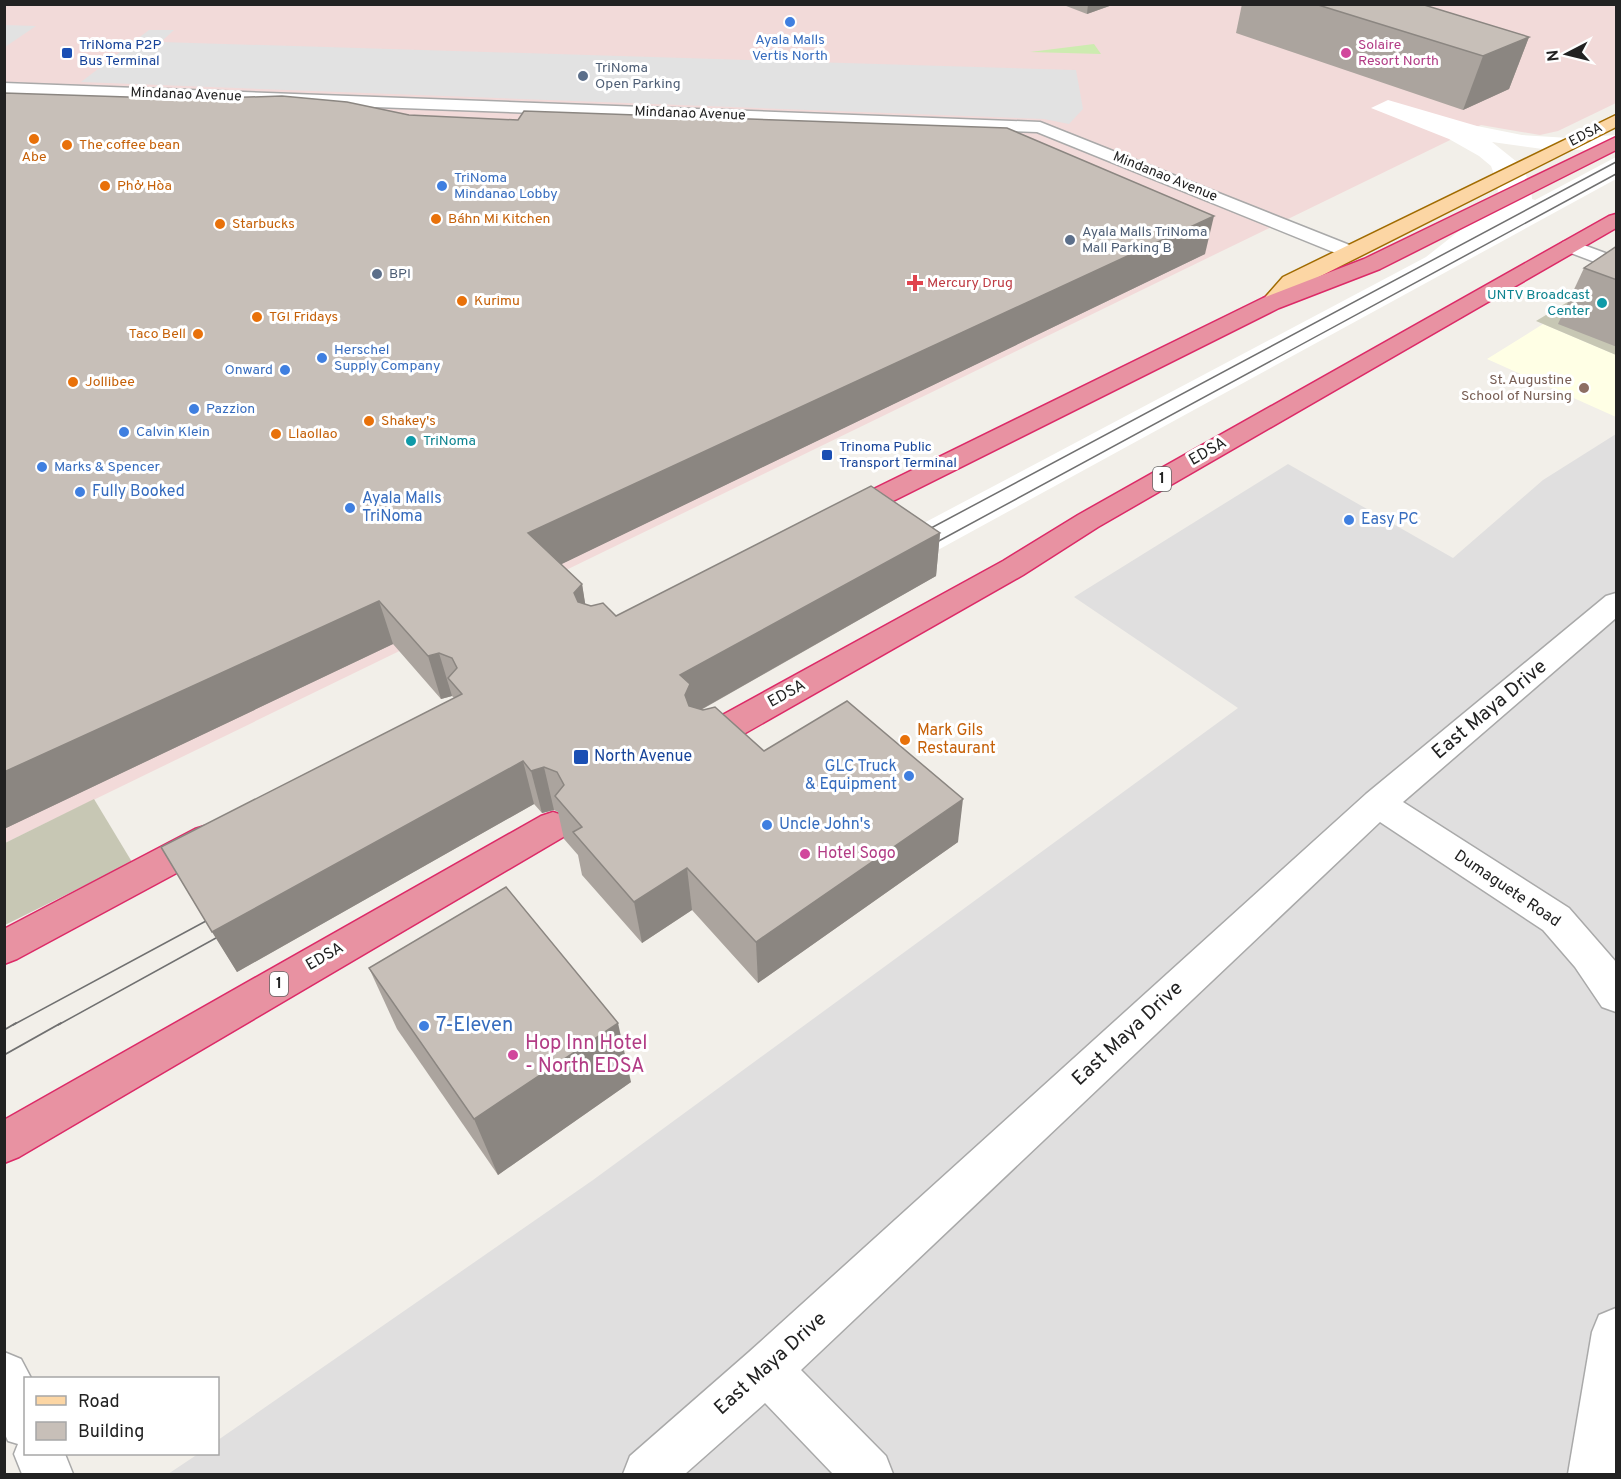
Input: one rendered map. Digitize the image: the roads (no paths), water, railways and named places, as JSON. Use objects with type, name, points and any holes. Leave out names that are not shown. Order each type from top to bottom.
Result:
[{"type":"highway","name":"EDSA","points":[[822,525],[1271,303],[1372,264],[1617,143]]},
{"type":"highway","name":"EDSA","points":[[707,739],[1013,568],[1098,516],[1617,219]]},
{"type":"highway","points":[[4,948],[233,826]]},
{"type":"highway","name":"EDSA","points":[[4,1143],[553,826]]},
{"type":"main road","name":"EDSA","points":[[1271,303],[1291,282],[1617,120]]},
{"type":"street","name":"Mindanao Avenue","points":[[4,88],[1032,126],[1047,128],[1350,252]]},
{"type":"street","name":"Mindanao Avenue","points":[[84,108],[106,106],[1014,140],[1032,143],[1097,170]]},
{"type":"street","points":[[1237,227],[1256,223],[1259,215]]},
{"type":"street","points":[[1576,243],[1617,252]]},
{"type":"street","points":[[1576,243],[1617,264]]},
{"type":"street","points":[[1300,255],[1323,266]]},
{"type":"street","name":"East Maya Drive","points":[[648,1474],[766,1369],[1378,803],[1610,617]]},
{"type":"street","name":"Dumaguete Road","points":[[1378,803],[1556,919],[1581,944],[1602,970],[1617,995]]},
{"type":"street","points":[[1593,1474],[1617,1332]]},
{"type":"street","points":[[766,1369],[868,1474]]},
{"type":"street","points":[[4,1376],[24,1419]]},
{"type":"street","points":[[39,1455],[48,1474]]},
{"type":"tram line","points":[[918,535],[1616,162]]},
{"type":"tram line","points":[[924,549],[1616,174]]},
{"type":"tram line","points":[[13,1025],[206,921]]},
{"type":"tram line","points":[[58,1025],[216,938]]},
{"type":"tram line","points":[[4,1030],[16,1023]]},
{"type":"tram line","points":[[4,1055],[61,1023]]},
{"type":"place","name":"Ayala Malls Vertis North","points":[[790,22]]},
{"type":"place","name":"TriNoma P2P Bus Terminal","points":[[67,53]]},
{"type":"place","name":"Solaire Resort North","points":[[1346,53]]},
{"type":"place","name":"TriNoma Open Parking","points":[[583,76]]},
{"type":"place","name":"Abe","points":[[34,139]]},
{"type":"place","name":"The coffee bean","points":[[67,145]]},
{"type":"place","name":"Phở Hòa","points":[[105,186]]},
{"type":"place","name":"TriNoma Mindanao Lobby","points":[[442,186]]},
{"type":"place","name":"Báhn Mi Kitchen","points":[[436,219]]},
{"type":"place","name":"Starbucks","points":[[220,224]]},
{"type":"place","name":"Ayala Malls TriNoma Mall Parking B","points":[[1070,240]]},
{"type":"place","name":"BPI","points":[[377,274]]},
{"type":"place","name":"Mercury Drug","points":[[915,283]]},
{"type":"place","name":"Kurimu","points":[[462,301]]},
{"type":"place","name":"UNTV Broadcast Center","points":[[1602,303]]},
{"type":"place","name":"TGI Fridays","points":[[257,317]]},
{"type":"place","name":"Taco Bell","points":[[198,334]]},
{"type":"place","name":"Herschel Supply Company","points":[[322,358]]},
{"type":"place","name":"Onward","points":[[285,370]]},
{"type":"place","name":"Jollibee","points":[[73,382]]},
{"type":"place","name":"St. Augustine School of Nursing","points":[[1584,388]]},
{"type":"place","name":"Pazzion","points":[[194,409]]},
{"type":"place","name":"Shakey's","points":[[369,421]]},
{"type":"place","name":"Calvin Klein","points":[[124,432]]},
{"type":"place","name":"Llaollao","points":[[276,434]]},
{"type":"place","name":"TriNoma","points":[[411,441]]},
{"type":"place","name":"Trinoma Public Transport Terminal","points":[[827,455]]},
{"type":"place","name":"Marks & Spencer","points":[[42,467]]},
{"type":"place","name":"Fully Booked","points":[[80,492]]},
{"type":"place","name":"Ayala Malls TriNoma","points":[[350,508]]},
{"type":"place","name":"Easy PC","points":[[1349,520]]},
{"type":"place","name":"Mark Gils Restaurant","points":[[905,740]]},
{"type":"place","name":"North Avenue","points":[[581,757]]},
{"type":"place","name":"GLC Truck & Equipment","points":[[909,776]]},
{"type":"place","name":"Uncle John's","points":[[767,825]]},
{"type":"place","name":"Hotel Sogo","points":[[805,854]]},
{"type":"place","name":"7-Eleven","points":[[424,1026]]},
{"type":"place","name":"Hop Inn Hotel - North EDSA","points":[[513,1055]]}]
